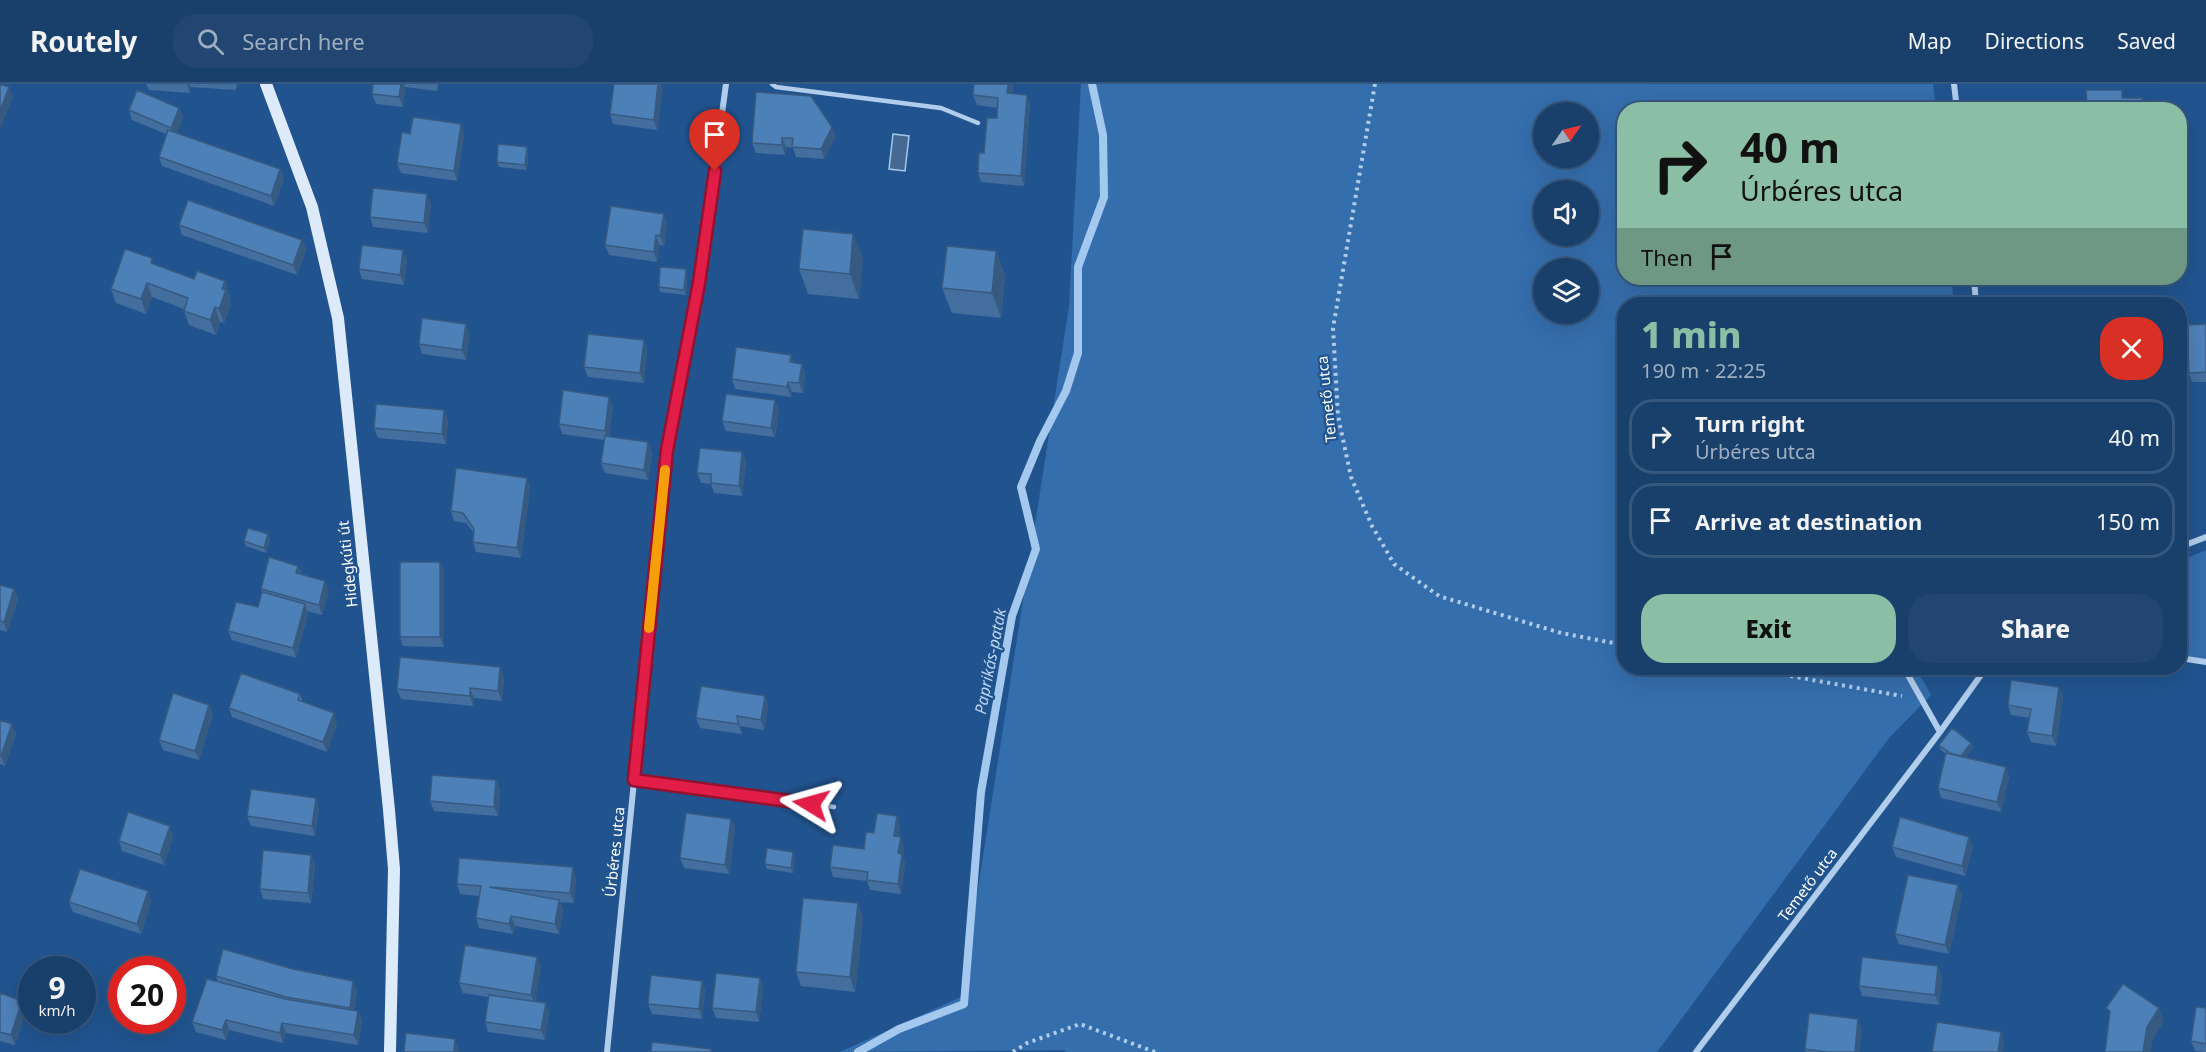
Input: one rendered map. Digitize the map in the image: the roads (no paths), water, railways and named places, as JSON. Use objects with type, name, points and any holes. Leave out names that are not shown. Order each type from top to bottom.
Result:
[{"type":"main road","name":"Hidegkúti út","points":[[266,84],[312,207],[338,318],[394,869],[390,1052]]},
{"type":"street","name":"Úrbéres utca","points":[[607,1052],[667,450],[699,283],[726,84]]},
{"type":"street","points":[[1954,84],[1956,102]]},
{"type":"street","points":[[2187,544],[2206,537]]},
{"type":"street","points":[[2187,659],[2206,662]]},
{"type":"street","points":[[1908,675],[1940,732]]},
{"type":"street","name":"Temető utca","points":[[1696,1052],[1981,675]]},
{"type":"lane","points":[[772,84],[776,87],[941,108],[978,123]]},
{"type":"lane","points":[[634,780],[834,807]]},
{"type":"waterway","name":"Paprikás-patak","points":[[858,1052],[899,1029],[964,1004],[981,792],[1012,616],[1036,549],[1021,487],[1040,441],[1066,391],[1078,353],[1078,267],[1104,197],[1103,135],[1092,84]]}]
